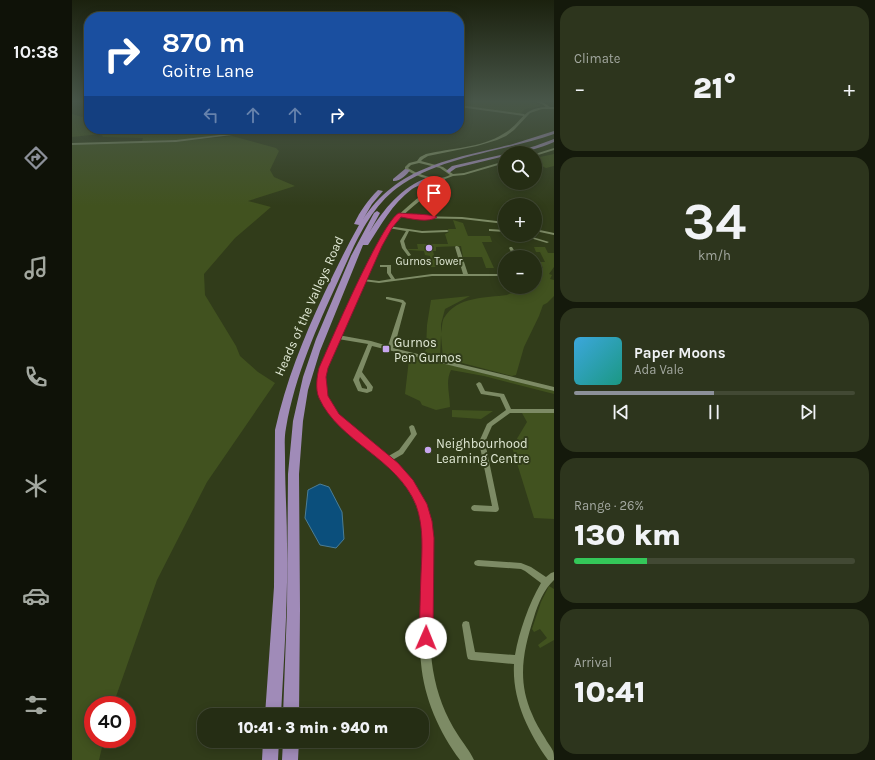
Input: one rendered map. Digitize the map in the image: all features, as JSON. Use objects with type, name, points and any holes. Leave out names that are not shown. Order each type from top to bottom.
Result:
[{"type":"highway","points":[[529,146],[554,136]]},
{"type":"highway","points":[[425,163],[436,162],[554,136]]},
{"type":"highway","name":"Heads of the Valleys Road","points":[[273,708],[280,595],[280,427],[299,361],[349,259],[382,205],[392,194],[406,185],[447,166],[554,136]]},
{"type":"highway","points":[[448,172],[462,165],[498,157]]},
{"type":"highway","points":[[410,171],[406,172],[382,189],[363,211],[344,251],[349,259],[362,251],[379,222],[401,197],[428,177]]},
{"type":"highway","name":"Heads of the Valleys Road","points":[[292,708],[294,486],[300,404],[308,371],[349,259]]},
{"type":"highway","points":[[270,760],[271,748]]},
{"type":"highway","points":[[290,760],[291,748]]},
{"type":"street","points":[[72,143],[176,141],[223,135]]},
{"type":"street","points":[[419,162],[427,155],[496,139],[502,135]]},
{"type":"street","points":[[92,143],[128,140]]},
{"type":"street","points":[[542,153],[554,150]]},
{"type":"street","points":[[448,172],[449,177],[443,179],[428,177],[410,171],[406,168],[407,165],[419,162],[431,164],[448,172],[464,174],[498,164]]},
{"type":"street","points":[[443,179],[444,183],[408,206],[389,227],[384,235],[323,368],[321,385],[323,396],[335,416],[387,460],[409,483],[421,504],[426,521],[428,538],[425,652],[428,675],[432,694],[440,715],[452,738],[468,760]]},
{"type":"street","points":[[399,215],[413,217],[462,218],[498,222]]},
{"type":"street","points":[[389,227],[421,232],[447,231]]},
{"type":"street","points":[[408,230],[402,241],[404,248],[409,255]]},
{"type":"street","points":[[490,230],[498,231]]},
{"type":"street","points":[[542,231],[554,234]]},
{"type":"street","points":[[542,240],[547,242]]},
{"type":"street","points":[[457,247],[466,275]]},
{"type":"street","points":[[382,266],[390,266],[389,273],[394,280]]},
{"type":"street","points":[[363,280],[375,282],[432,275],[498,275]]},
{"type":"street","points":[[388,298],[404,303],[398,318],[395,336],[390,348]]},
{"type":"street","points":[[338,337],[371,343],[554,389]]},
{"type":"street","points":[[359,372],[371,343]]},
{"type":"street","points":[[479,384],[483,393],[502,395],[509,411]]},
{"type":"street","points":[[474,508],[496,509],[482,442],[489,426],[509,411],[554,411]]},
{"type":"street","points":[[387,460],[401,452],[414,434],[412,427]]},
{"type":"street","points":[[478,563],[522,566],[546,582]]},
{"type":"street","points":[[554,575],[546,582],[534,605],[527,626],[519,660],[521,692],[524,705],[540,742],[554,760]]},
{"type":"street","points":[[466,625],[471,656],[519,660]]},
{"type":"green space","points":[[72,135],[87,135],[72,137]]},
{"type":"green space","points":[[102,135],[216,135],[185,140],[142,141],[143,138],[103,137]]},
{"type":"green space","points":[[232,136],[276,148],[279,151],[270,170],[274,177],[295,186],[248,201],[271,207],[235,238],[204,274],[205,295],[236,346],[240,356],[258,372],[275,383],[207,482],[157,580],[116,696],[84,696],[84,748],[102,748],[99,760],[72,760],[72,145],[174,142]]},
{"type":"green space","points":[[554,154],[554,166],[546,168],[542,166],[542,157]]},
{"type":"green space","points":[[453,220],[463,223],[468,236],[490,236],[492,242],[482,242],[494,268],[486,268],[482,257],[463,257],[461,246],[436,247],[436,251],[433,251],[437,267],[431,267],[430,256],[425,255],[424,251],[407,249],[418,249],[417,244],[448,244],[445,234],[449,232],[448,229],[456,229]]},
{"type":"green space","points":[[534,247],[545,247],[548,253],[554,253],[554,267],[549,274],[552,275],[550,279],[554,280],[554,296],[543,305],[524,347],[516,375],[512,376],[443,358],[441,335],[440,358],[421,353],[426,350],[427,325],[431,300],[470,296],[445,309],[441,324],[441,333],[444,318],[456,306],[464,302],[472,299],[511,294],[542,294],[542,262],[545,262],[542,256],[542,250],[535,250]]},
{"type":"green space","points":[[415,356],[554,391],[554,394],[484,376],[451,370],[448,379],[450,407],[436,410],[422,405],[420,401],[405,394],[409,359]]},
{"type":"green space","points":[[452,410],[493,411],[481,419],[452,417]]},
{"type":"green space","points":[[522,413],[554,413],[554,519],[534,518],[512,447],[527,422]]},
{"type":"green space","points":[[549,586],[554,589],[554,640],[540,648],[538,645],[547,638],[540,629],[534,632],[532,629],[541,602]]},
{"type":"water","points":[[320,484],[329,487],[342,512],[344,539],[336,548],[320,545],[305,518],[308,490]]},
{"type":"place","name":"Gurnos Tower","points":[[429,248]]},
{"type":"place","name":"Gurnos Pen Gurnos","points":[[386,349]]},
{"type":"place","name":"Neighbourhood Learning Centre","points":[[428,450]]},
{"type":"route","points":[[426,638],[428,538],[426,521],[421,504],[409,483],[394,466],[335,416],[323,396],[321,377],[323,368],[378,246],[389,227],[399,215],[434,217]]}]
